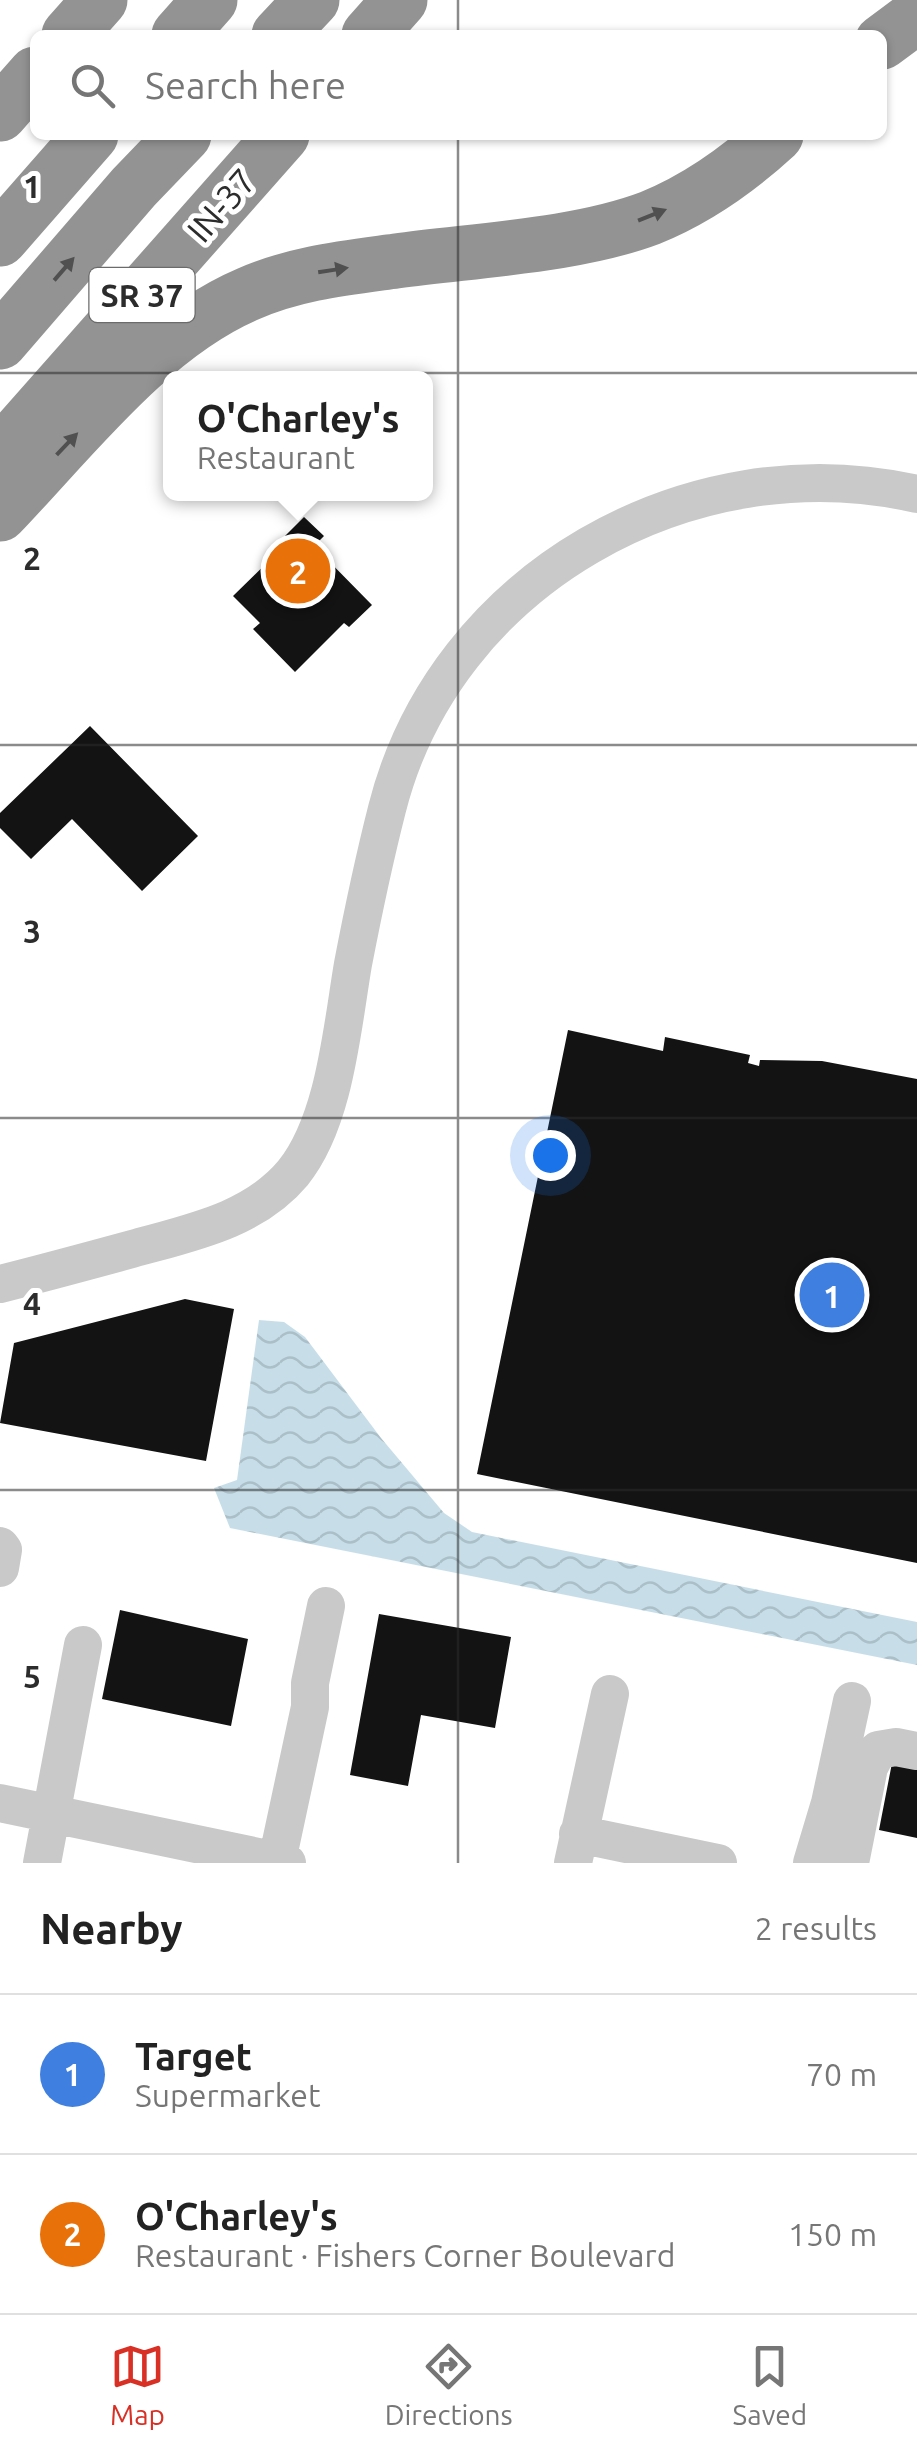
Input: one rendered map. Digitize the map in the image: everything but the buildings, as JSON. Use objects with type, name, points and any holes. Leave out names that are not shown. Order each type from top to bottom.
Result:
[{"type":"highway","points":[[73,30],[100,0]]},
{"type":"highway","points":[[183,30],[210,0]]},
{"type":"highway","points":[[284,30],[312,0]]},
{"type":"highway","points":[[373,30],[400,0]]},
{"type":"highway","points":[[861,30],[876,0]]},
{"type":"highway","points":[[887,38],[917,16]]},
{"type":"highway","points":[[0,114],[30,80]]},
{"type":"highway","points":[[0,238],[87,140]]},
{"type":"highway","points":[[0,342],[179,140]]},
{"type":"highway","name":"IN-37","points":[[0,454],[278,140]]},
{"type":"highway","points":[[0,514],[126,383],[189,326],[245,295],[292,277],[582,236],[650,218],[734,172],[770,140]]},
{"type":"street","points":[[0,1284],[223,1222],[268,1197],[294,1171],[312,1140],[330,1085],[388,804],[409,748],[425,712],[457,664],[528,585],[608,535],[652,514],[700,498],[812,482],[865,484],[917,494]]},
{"type":"street","points":[[0,1546],[0,1568]]},
{"type":"street","points":[[0,1804],[282,1862],[326,1606]]},
{"type":"street","points":[[42,1863],[83,1645]]},
{"type":"street","points":[[610,1694],[576,1849],[718,1863]]},
{"type":"street","points":[[812,1863],[830,1803],[852,1701]]},
{"type":"street","points":[[850,1863],[869,1767],[878,1750],[896,1746],[917,1751]]},
{"type":"water","points":[[259,1320],[284,1322],[305,1337],[444,1513],[472,1532],[917,1622],[917,1665],[230,1528],[214,1488],[237,1480]]},
{"type":"place","name":"O'Charley's","points":[[298,571]]},
{"type":"place","name":"Target","points":[[832,1295]]}]
